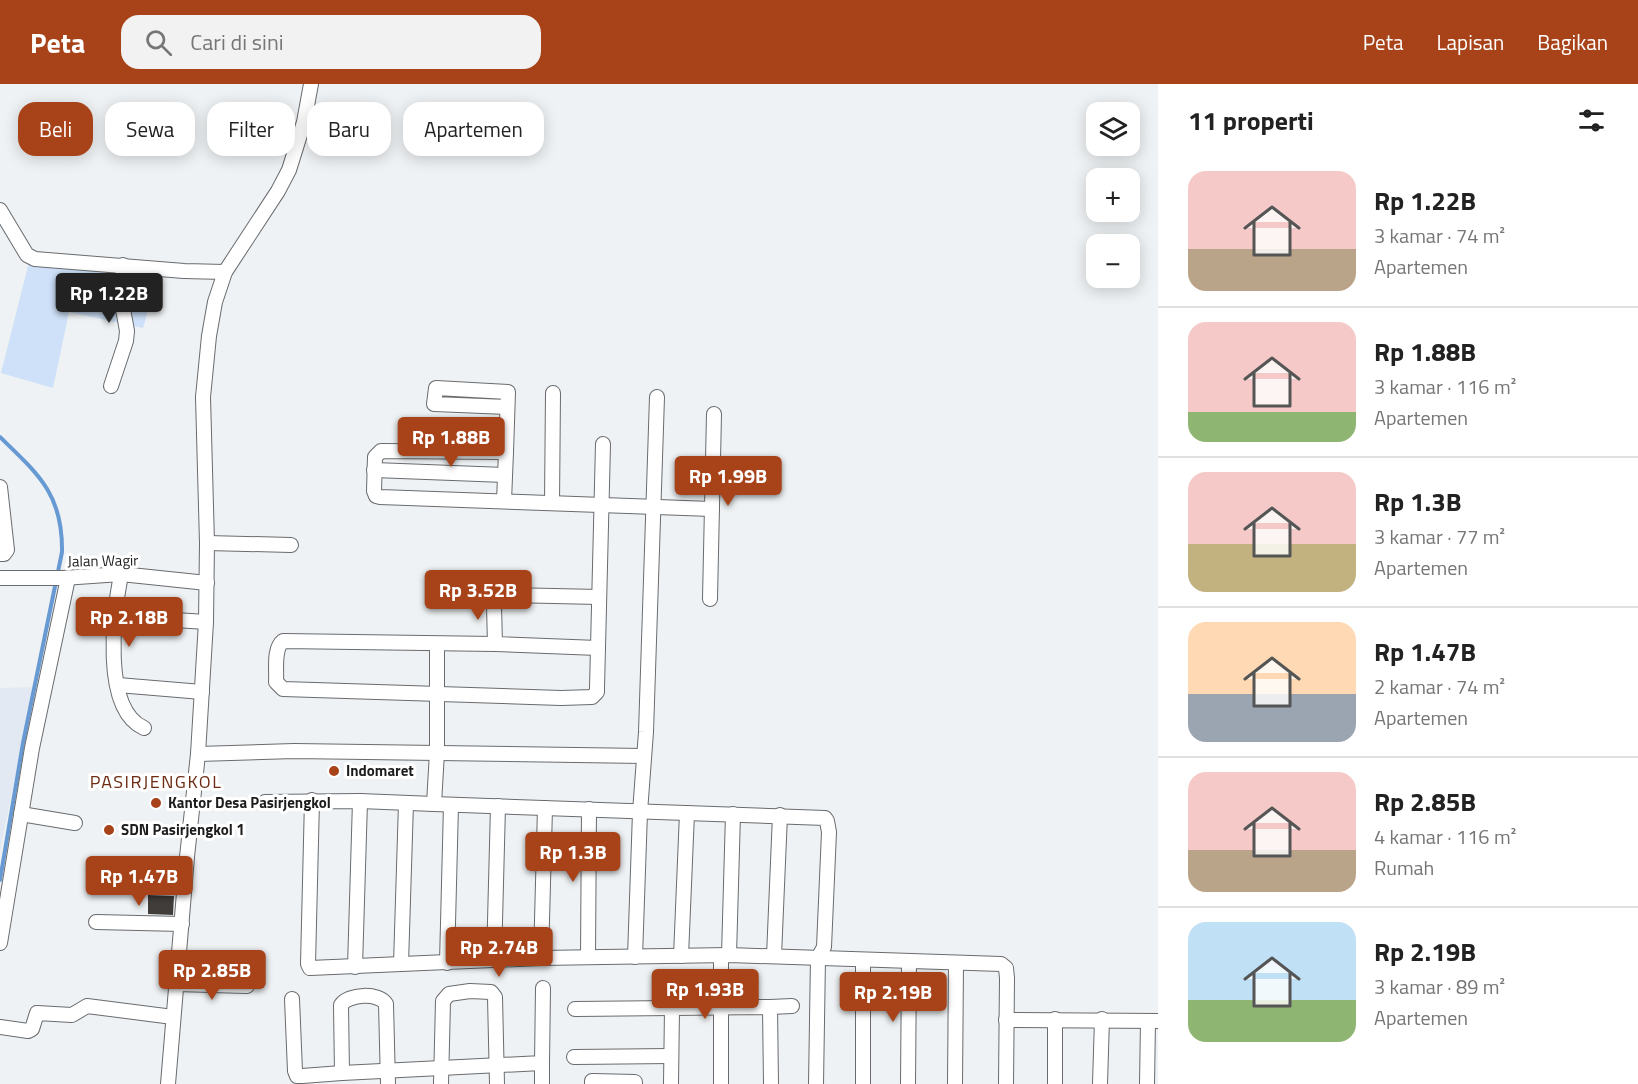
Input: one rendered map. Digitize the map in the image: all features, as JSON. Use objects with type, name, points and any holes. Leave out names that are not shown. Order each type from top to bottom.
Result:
[{"type":"street","points":[[168,1084],[198,754],[206,622],[207,543],[203,397],[209,336],[215,302],[225,272],[272,201],[289,170],[302,131],[311,84]]},
{"type":"street","points":[[0,210],[30,257],[36,259],[184,271],[225,272]]},
{"type":"street","points":[[111,386],[126,341],[121,298],[123,265]]},
{"type":"street","points":[[504,501],[508,392],[436,388],[434,404],[507,407]]},
{"type":"street","points":[[552,504],[553,393]]},
{"type":"street","points":[[635,957],[657,398]]},
{"type":"street","points":[[710,599],[714,414]]},
{"type":"street","points":[[598,648],[288,641],[279,644],[277,650],[276,682],[283,689],[561,698],[592,697],[597,692],[603,444]]},
{"type":"street","points":[[506,452],[381,451],[375,457],[374,490],[378,497],[712,509]]},
{"type":"street","points":[[374,470],[505,475]]},
{"type":"street","points":[[0,488],[7,550],[4,554],[0,554]]},
{"type":"street","points":[[207,543],[291,545]]},
{"type":"street","points":[[121,574],[112,635],[118,685],[125,712],[131,720],[144,728]]},
{"type":"street","name":"Jalan Wagir","points":[[0,578],[60,578],[121,574],[207,583]]},
{"type":"street","points":[[0,943],[60,578]]},
{"type":"street","points":[[495,644],[494,606],[498,597],[510,595],[599,597]]},
{"type":"street","points":[[175,620],[206,622]]},
{"type":"street","points":[[434,804],[438,644]]},
{"type":"street","points":[[118,685],[202,692]]},
{"type":"street","points":[[198,754],[294,751],[644,756]]},
{"type":"street","points":[[312,800],[308,964],[310,968],[541,958],[725,955],[1004,966],[1007,978],[1006,1084]]},
{"type":"street","points":[[355,966],[360,801]]},
{"type":"street","points":[[265,802],[360,801],[640,812],[821,816],[827,820],[829,825],[824,947],[818,958],[816,1084]]},
{"type":"street","points":[[401,964],[406,803]]},
{"type":"street","points":[[447,963],[451,805]]},
{"type":"street","points":[[494,960],[498,806]]},
{"type":"street","points":[[541,958],[545,808]]},
{"type":"street","points":[[588,957],[589,809]]},
{"type":"street","points":[[681,956],[687,813]]},
{"type":"street","points":[[21,814],[75,823]]},
{"type":"street","points":[[721,1084],[721,1007],[733,814]]},
{"type":"street","points":[[774,956],[780,815]]},
{"type":"street","points":[[96,922],[182,924]]},
{"type":"street","points":[[863,960],[863,1084]]},
{"type":"street","points":[[908,1084],[909,962]]},
{"type":"street","points":[[955,1084],[956,964]]},
{"type":"street","points":[[176,984],[247,986]]},
{"type":"street","points":[[542,1084],[543,987]]},
{"type":"street","points":[[441,1084],[443,1001],[449,994],[477,991],[492,992],[495,998],[497,1084]]},
{"type":"street","points":[[342,1072],[341,1005],[347,999],[378,997],[385,1000],[386,1004],[388,1078]]},
{"type":"street","points":[[292,999],[296,1074],[302,1076],[342,1072],[388,1078],[441,1069],[542,1063]]},
{"type":"street","points":[[0,1027],[28,1031],[32,1029],[37,1013],[72,1015],[87,1006],[173,1017]]},
{"type":"street","points":[[575,1009],[792,1006]]},
{"type":"street","points":[[770,1007],[771,1084]]},
{"type":"street","points":[[671,1084],[672,1008]]},
{"type":"street","points":[[1055,1019],[1055,1084]]},
{"type":"street","points":[[1100,1084],[1102,1019]]},
{"type":"street","points":[[1006,1020],[1153,1021],[1146,1084]]},
{"type":"street","points":[[574,1057],[671,1056]]},
{"type":"street","points":[[592,1084],[592,1081],[635,1082],[635,1084]]},
{"type":"shaded area","points":[[29,262],[159,273],[143,328],[69,312],[53,388],[1,373]]},
{"type":"shaded area","points":[[34,687],[0,851],[0,688]]},
{"type":"building","points":[[148,895],[174,896],[173,915],[148,914]]},
{"type":"waterway","points":[[0,437],[26,462],[46,487],[58,515],[62,552],[23,743],[0,880]]},
{"type":"place","name":"Indomaret","points":[[334,771]]},
{"type":"place","name":"Kantor Desa Pasirjengkol","points":[[156,803]]},
{"type":"place","name":"SDN Pasirjengkol 1","points":[[109,830]]},
{"type":"district","name":"PASIRJENGKOL","points":[[156,782]]}]
